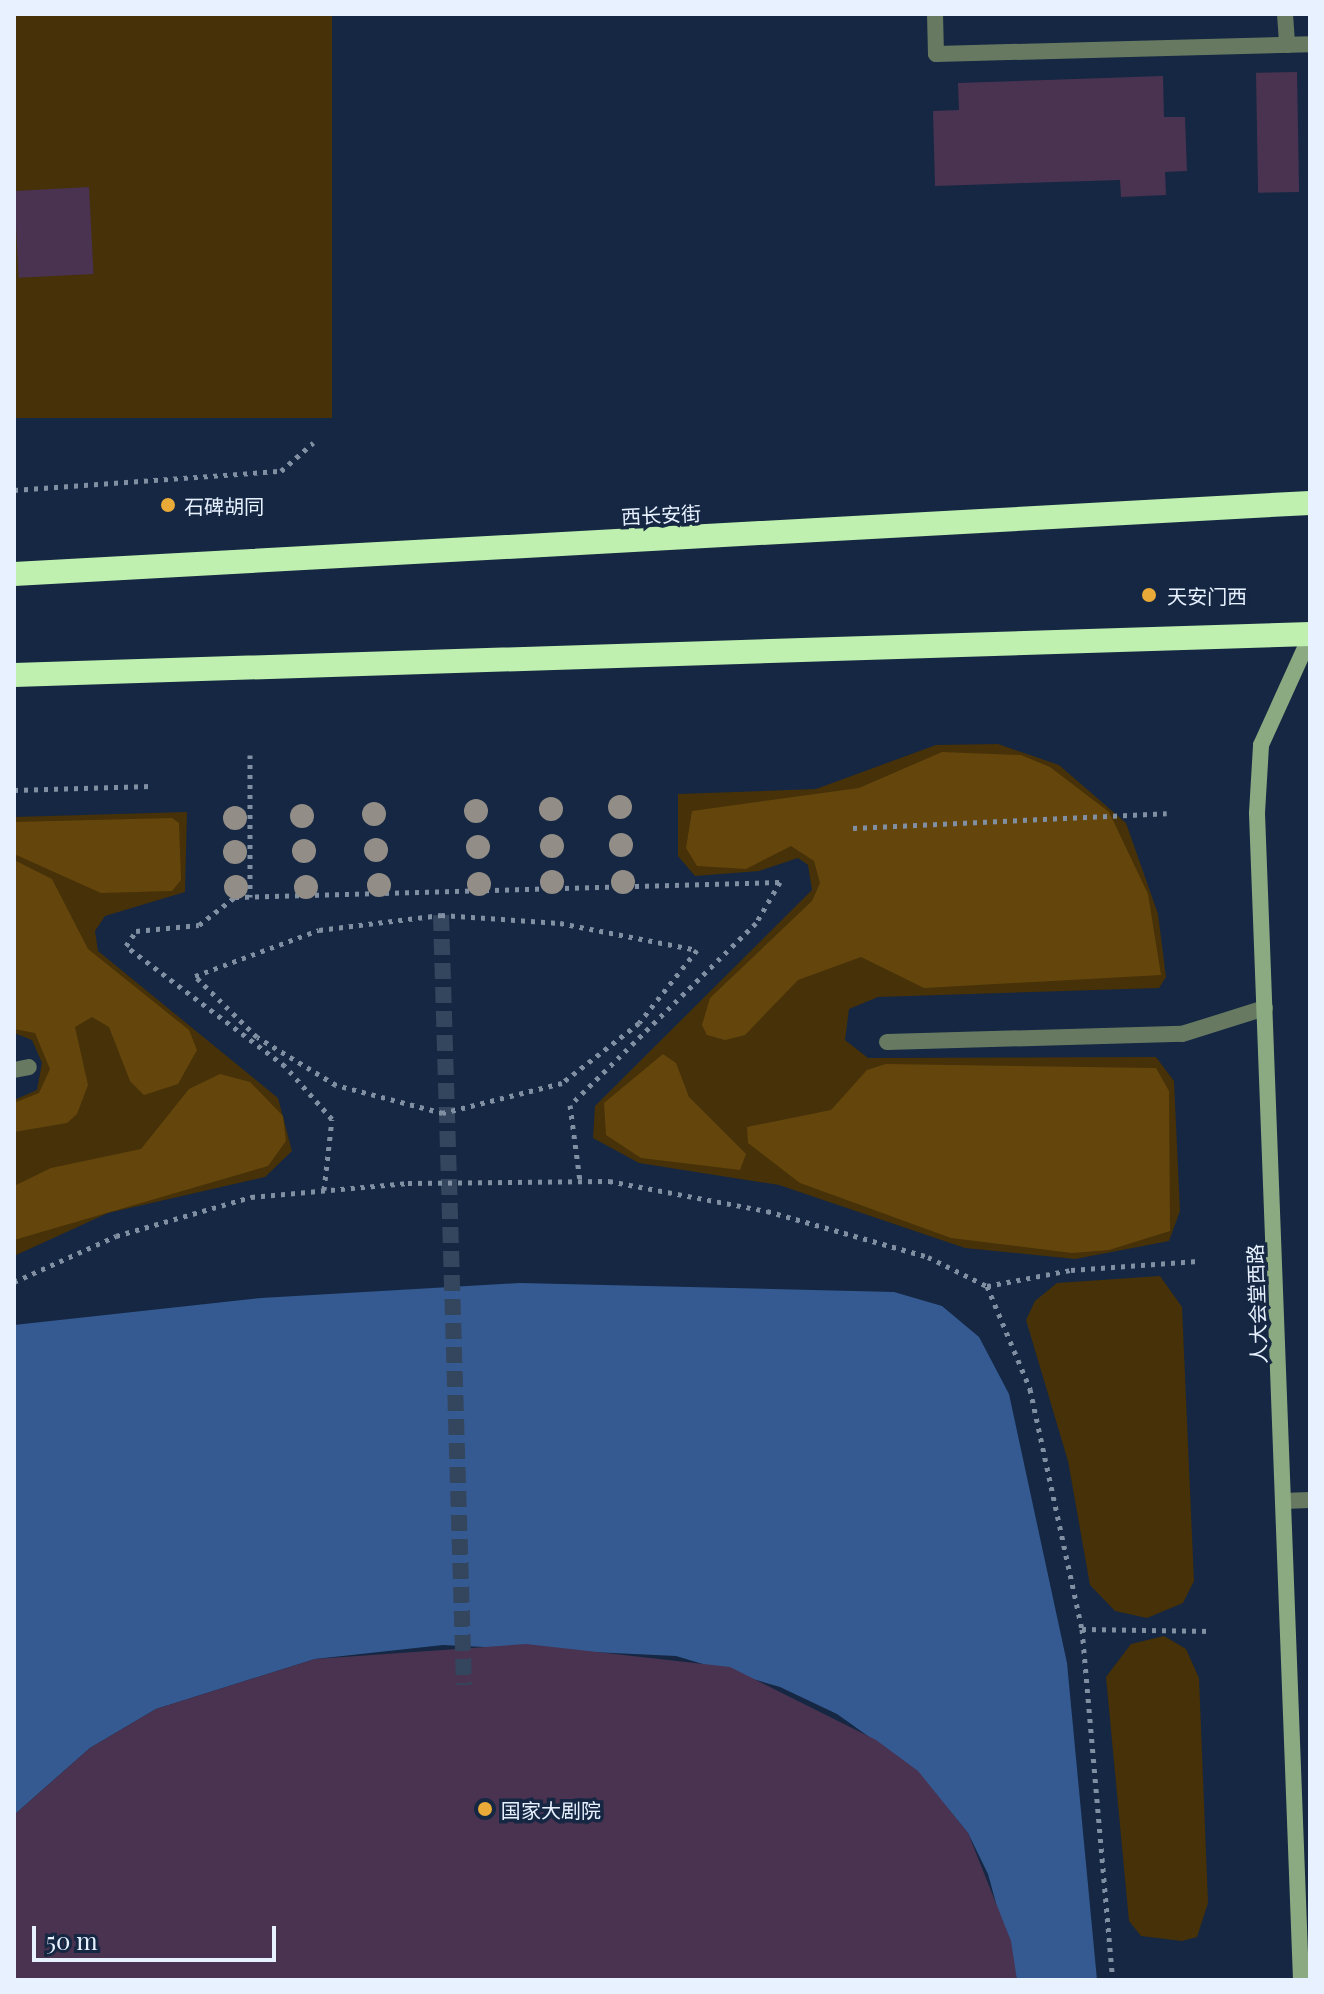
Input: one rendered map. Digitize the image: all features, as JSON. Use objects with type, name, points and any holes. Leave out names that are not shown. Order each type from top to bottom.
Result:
[{"type":"highway","name":"西长安街","points":[[14,574],[1310,503]]},
{"type":"highway","points":[[14,675],[1310,636]]},
{"type":"street","points":[[935,14],[936,54],[1310,44]]},
{"type":"street","points":[[1285,14],[1287,45]]},
{"type":"street","name":"人大会堂西路","points":[[1301,1980],[1265,1008],[1261,745],[1310,636]]},
{"type":"street","points":[[887,1042],[1182,1034],[1265,1008]]},
{"type":"street","points":[[1283,1501],[1310,1500]]},
{"type":"path","points":[[14,490],[281,471],[313,443]]},
{"type":"path","points":[[250,755],[250,897]]},
{"type":"path","points":[[14,790],[151,786]]},
{"type":"path","points":[[853,828],[1167,813]]},
{"type":"path","points":[[324,1190],[332,1119],[285,1066],[126,946],[136,931],[199,925],[235,897],[780,882],[756,923],[570,1105],[580,1181]]},
{"type":"path","points":[[441,915],[560,923],[697,950],[639,1023],[562,1083],[443,1113],[336,1085],[257,1037],[195,976],[319,930],[441,915]]},
{"type":"path","points":[[14,1282],[116,1236],[251,1197],[324,1190],[580,1181],[767,1211],[928,1257],[987,1286],[1071,1270],[1198,1261]]},
{"type":"path","points":[[987,1286],[1030,1389],[1082,1629],[1113,1980]]},
{"type":"path","points":[[1082,1629],[1212,1631]]},
{"type":"shaded area","points":[[14,14],[332,14],[332,418],[14,418]]},
{"type":"shaded area","points":[[998,744],[1059,765],[1126,823],[1158,914],[1166,977],[1159,988],[878,997],[849,1009],[845,1040],[868,1058],[1156,1057],[1174,1081],[1180,1211],[1169,1241],[1075,1259],[965,1248],[779,1185],[639,1163],[593,1138],[595,1106],[812,890],[808,865],[798,858],[759,871],[695,876],[678,856],[678,794],[816,789],[936,745]]},
{"type":"shaded area","points":[[942,752],[1021,755],[1050,767],[1109,812],[1148,894],[1161,975],[924,988],[861,957],[798,980],[745,1035],[725,1040],[707,1035],[702,1025],[710,998],[812,901],[820,883],[814,861],[791,846],[746,869],[697,866],[686,848],[692,811],[859,788]]},
{"type":"shaded area","points":[[187,812],[185,892],[105,916],[95,931],[98,951],[278,1098],[292,1151],[265,1177],[108,1213],[14,1256],[14,1100],[37,1090],[42,1063],[32,1040],[14,1033],[14,817]]},
{"type":"shaded area","points":[[172,818],[179,823],[181,880],[172,891],[101,893],[14,854],[14,822]]},
{"type":"shaded area","points":[[14,860],[52,879],[88,949],[189,1030],[197,1050],[178,1084],[144,1095],[130,1081],[109,1027],[92,1017],[75,1027],[88,1085],[77,1114],[67,1123],[14,1132],[14,1103],[39,1093],[50,1069],[35,1033],[14,1029]]},
{"type":"shaded area","points":[[663,1054],[676,1063],[689,1097],[746,1154],[740,1170],[641,1158],[606,1135],[604,1103]]},
{"type":"shaded area","points":[[886,1064],[1156,1068],[1169,1091],[1170,1231],[1109,1250],[1072,1253],[951,1238],[800,1183],[748,1143],[747,1127],[831,1110],[867,1070]]},
{"type":"shaded area","points":[[220,1074],[250,1082],[283,1116],[286,1141],[268,1166],[14,1240],[14,1186],[51,1168],[141,1149],[189,1089]]},
{"type":"shaded area","points":[[1160,1276],[1182,1307],[1194,1581],[1183,1603],[1147,1618],[1115,1611],[1090,1585],[1068,1461],[1026,1320],[1035,1301],[1057,1283]]},
{"type":"shaded area","points":[[1164,1636],[1186,1649],[1199,1678],[1208,1903],[1197,1937],[1182,1941],[1141,1936],[1129,1921],[1106,1677],[1131,1644]]},
{"type":"water","points":[[520,1283],[894,1292],[942,1306],[979,1337],[1009,1394],[1067,1663],[1097,1980],[1017,1980],[988,1874],[968,1833],[917,1771],[837,1714],[780,1687],[676,1656],[443,1645],[315,1659],[156,1709],[90,1748],[14,1815],[14,1325],[261,1298]]},
{"type":"building","points":[[1297,72],[1299,192],[1258,193],[1256,73]]},
{"type":"building","points":[[1163,76],[1164,117],[1185,117],[1187,171],[1165,172],[1166,195],[1121,197],[1120,180],[935,186],[933,111],[959,110],[958,83]]},
{"type":"building","points":[[89,187],[94,274],[19,278],[14,191]]},
{"type":"building","name":"国家大剧院","points":[[526,1644],[730,1667],[876,1740],[918,1771],[968,1833],[1011,1941],[1017,1980],[14,1980],[14,1815],[90,1748],[156,1709],[315,1659]]},
{"type":"tunnel","points":[[441,915],[464,1685]]},
{"type":"place","name":"石碑胡同","points":[[168,505]]},
{"type":"place","name":"天安门西","points":[[1149,595]]},
{"type":"place","name":"国家大剧院","points":[[485,1809]]}]
